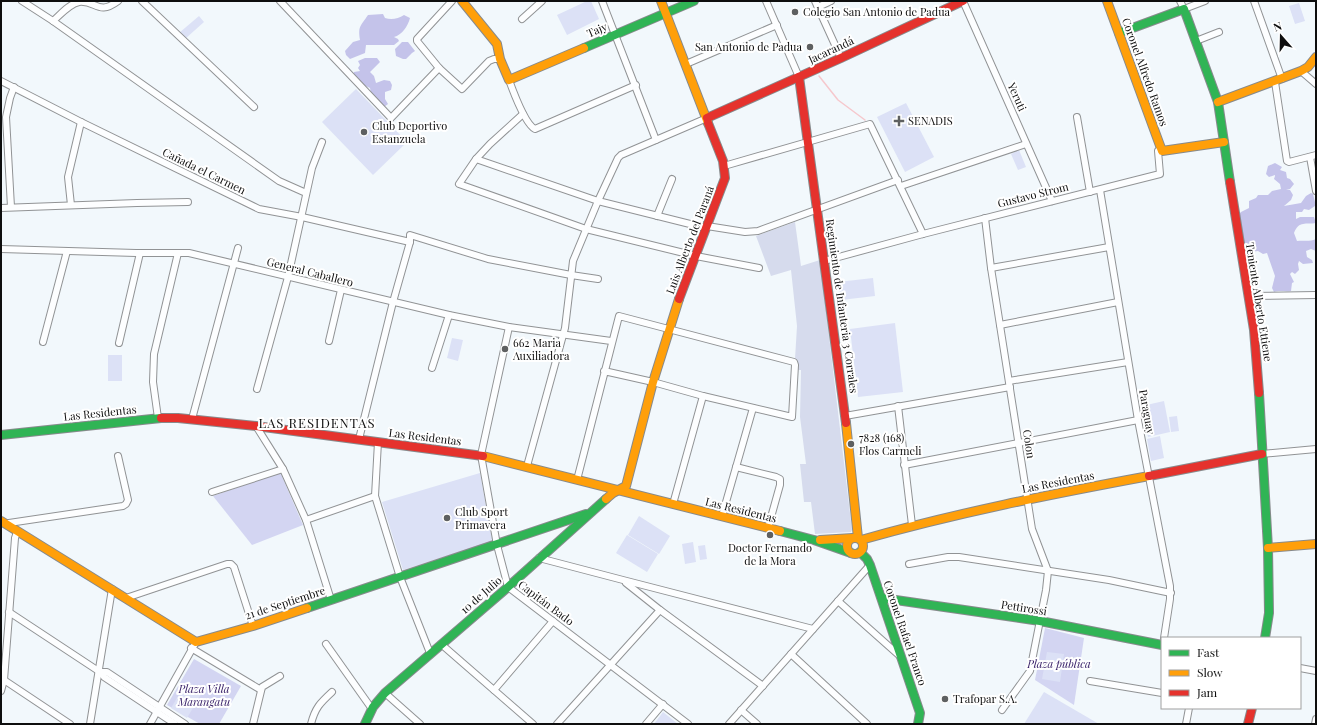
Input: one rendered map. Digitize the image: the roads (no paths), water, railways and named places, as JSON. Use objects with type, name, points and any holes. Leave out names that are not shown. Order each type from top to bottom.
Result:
[{"type":"main road","points":[[462,1],[497,44],[500,59],[509,80]]},
{"type":"main road","name":"Luis Alberto del Paraná","points":[[621,490],[626,486],[653,382],[681,290],[696,256],[725,178],[724,166],[707,118],[661,1]]},
{"type":"main road","name":"Tajy","points":[[509,80],[694,1]]},
{"type":"main road","name":"Coronel Alfredo Ramos","points":[[1107,1],[1162,151]]},
{"type":"main road","name":"Jacarandá","points":[[707,118],[841,58],[960,2]]},
{"type":"main road","points":[[1119,33],[1184,9]]},
{"type":"main road","name":"Teniente Alberto Ettiene","points":[[1184,9],[1218,102],[1254,330],[1258,369],[1268,548],[1269,613],[1265,637]]},
{"type":"main road","points":[[1218,102],[1301,71],[1308,67],[1316,57]]},
{"type":"main road","name":"Regimiento de Infanteria 3 Corrales","points":[[799,77],[809,141],[845,416],[857,539]]},
{"type":"main road","points":[[1162,151],[1224,142]]},
{"type":"main road","name":"Las Residentas","points":[[1,435],[158,418],[192,419],[481,455],[814,540],[851,552]]},
{"type":"main road","name":"Las Residentas","points":[[814,540],[857,539],[1028,499],[1262,454]]},
{"type":"main road","name":"10 de Julio","points":[[365,724],[372,709],[384,693],[508,587],[613,493],[621,490]]},
{"type":"main road","name":"21 de Septiembre","points":[[194,645],[591,513]]},
{"type":"main road","points":[[3,524],[112,589],[194,645]]},
{"type":"main road","points":[[857,539],[863,545],[860,552],[856,554],[851,552],[848,549],[847,543],[857,539]]},
{"type":"main road","points":[[1268,548],[1316,544]]},
{"type":"main road","name":"Coronel Rafael Franco","points":[[860,552],[867,559],[882,598],[920,713],[918,724]]},
{"type":"main road","name":"Pettirossi","points":[[882,598],[1040,621],[1161,645]]},
{"type":"main road","points":[[1248,724],[1252,709]]},
{"type":"street","points":[[22,1],[53,21],[280,181],[306,193]]},
{"type":"street","points":[[53,21],[70,6],[78,2],[85,2],[104,8],[111,6],[118,1]]},
{"type":"street","points":[[142,1],[254,106]]},
{"type":"street","points":[[280,1],[391,118],[439,68]]},
{"type":"street","points":[[452,1],[416,41],[439,68],[462,89],[489,61],[500,59]]},
{"type":"street","points":[[522,20],[542,1]]},
{"type":"street","points":[[602,1],[636,85],[656,140]]},
{"type":"street","points":[[766,1],[799,77]]},
{"type":"street","points":[[830,1],[816,4],[841,58]]},
{"type":"street","name":"Teniente Alberto Ettiene","points":[[1180,1],[1184,9]]},
{"type":"street","points":[[1184,9],[1205,1]]},
{"type":"street","points":[[1254,1],[1279,80],[1287,161],[1289,162],[1313,156],[1316,191]]},
{"type":"street","name":"Yeruti","points":[[960,2],[1052,201]]},
{"type":"street","points":[[686,64],[777,25]]},
{"type":"street","points":[[1196,41],[1219,32]]},
{"type":"street","points":[[1301,71],[1316,84]]},
{"type":"street","points":[[509,80],[523,114],[532,128],[535,129],[636,85]]},
{"type":"street","name":"Cañada el Carmen","points":[[1,81],[259,209],[302,217],[410,242]]},
{"type":"street","points":[[11,208],[6,118],[14,87]]},
{"type":"street","points":[[523,114],[476,159],[459,184],[586,229],[696,256],[759,268]]},
{"type":"street","points":[[1076,117],[1090,192]]},
{"type":"street","points":[[527,466],[566,328],[573,261],[618,158],[621,155],[707,118]]},
{"type":"street","points":[[71,206],[68,177],[81,122]]},
{"type":"street","points":[[724,166],[871,124],[923,234]]},
{"type":"street","points":[[257,389],[288,277],[312,168],[322,142]]},
{"type":"street","points":[[476,159],[598,201],[706,227],[745,232],[758,231],[818,209],[1026,144]]},
{"type":"street","name":"Gustavo Strom","points":[[824,261],[923,234],[1160,174],[1158,151],[1162,151]]},
{"type":"street","points":[[657,216],[672,179]]},
{"type":"street","name":"Paraguay","points":[[1100,190],[1138,420],[1171,593],[1164,637]]},
{"type":"street","points":[[1,208],[188,202]]},
{"type":"street","name":"Colon","points":[[985,218],[991,268],[1032,529],[1048,571],[1046,590],[1030,671],[1002,710]]},
{"type":"street","points":[[359,439],[393,302],[410,242],[410,235],[488,259],[598,279]]},
{"type":"street","points":[[991,268],[1109,247]]},
{"type":"street","points":[[192,419],[238,248]]},
{"type":"street","name":"General Caballero","points":[[1,249],[189,253],[449,315],[509,327],[611,341]]},
{"type":"street","points":[[43,342],[67,251]]},
{"type":"street","points":[[119,343],[140,253]]},
{"type":"street","points":[[158,418],[152,382],[154,354],[178,253]]},
{"type":"street","points":[[329,341],[341,290]]},
{"type":"street","points":[[1248,296],[1316,294]]},
{"type":"street","points":[[1000,325],[1118,302]]},
{"type":"street","points":[[432,368],[449,315]]},
{"type":"street","points":[[577,480],[611,341],[619,316],[794,362],[792,417],[604,371]]},
{"type":"street","name":"Capitán Bado","points":[[509,327],[481,455],[497,545],[508,587],[688,724]]},
{"type":"street","points":[[845,416],[1128,362]]},
{"type":"street","points":[[673,504],[703,396]]},
{"type":"street","points":[[898,406],[912,525]]},
{"type":"street","points":[[722,516],[753,408]]},
{"type":"street","points":[[904,465],[1138,420]]},
{"type":"street","points":[[256,426],[283,469],[306,520],[331,600]]},
{"type":"street","points":[[378,442],[375,496],[400,577],[430,654]]},
{"type":"street","points":[[1262,454],[1316,449]]},
{"type":"street","points":[[3,524],[123,506],[128,500],[118,456]]},
{"type":"street","points":[[736,467],[780,479],[780,485],[768,528]]},
{"type":"street","points":[[212,492],[283,469]]},
{"type":"street","points":[[306,520],[375,496]]},
{"type":"street","points":[[1,691],[4,680],[15,538],[17,532]]},
{"type":"street","points":[[910,564],[953,557],[1109,580],[1171,593]]},
{"type":"street","points":[[539,558],[813,629]]},
{"type":"street","points":[[126,598],[227,564],[231,564],[234,567],[253,626]]},
{"type":"street","points":[[729,724],[870,566]]},
{"type":"street","points":[[623,580],[660,610],[763,686]]},
{"type":"street","points":[[90,724],[112,589]]},
{"type":"street","points":[[838,601],[902,658]]},
{"type":"street","points":[[557,724],[660,610]]},
{"type":"street","points":[[9,612],[99,672],[104,677],[185,724]]},
{"type":"street","points":[[494,690],[553,621]]},
{"type":"street","points":[[1,626],[8,629]]},
{"type":"street","points":[[326,644],[372,709]]},
{"type":"street","points":[[440,644],[533,724]]},
{"type":"street","points":[[150,724],[194,645],[261,690]]},
{"type":"street","points":[[791,654],[867,724]]},
{"type":"street","points":[[1301,668],[1316,671]]},
{"type":"street","points":[[253,724],[262,687],[280,676]]},
{"type":"street","points":[[4,680],[70,724]]},
{"type":"street","points":[[1090,681],[1161,692]]},
{"type":"street","points":[[311,724],[314,713],[320,702],[332,692]]},
{"type":"street","points":[[384,693],[420,724]]},
{"type":"street","points":[[646,724],[663,704]]},
{"type":"street","points":[[158,709],[175,724]]},
{"type":"street","points":[[1186,724],[1189,709]]},
{"type":"street","points":[[741,710],[757,724]]},
{"type":"street","points":[[1315,724],[1316,719]]},
{"type":"waterway","points":[[819,76],[838,100],[865,120]]},
{"type":"place","name":"Colegio San Antonio de Padua","points":[[795,12]]},
{"type":"place","name":"San Antonio de Padua","points":[[810,47]]},
{"type":"place","name":"SENADIS","points":[[899,121]]},
{"type":"place","name":"Club Deportivo Estanzuela","points":[[364,132]]},
{"type":"place","name":"662 Maria Auxiliadora","points":[[505,349]]},
{"type":"place","name":"7828 (168) Flos Carmeli","points":[[851,444]]},
{"type":"place","name":"Club Sport Primavera","points":[[447,518]]},
{"type":"place","name":"Doctor Fernando de la Mora","points":[[770,535]]},
{"type":"place","name":"Trafopar S.A.","points":[[945,699]]},
{"type":"district","name":"LAS RESIDENTAS","points":[[317,423]]},
{"type":"park label","name":"Plaza pública","points":[[1059,664]]},
{"type":"park label","name":"Plaza Villa Marangatu","points":[[204,695]]}]
